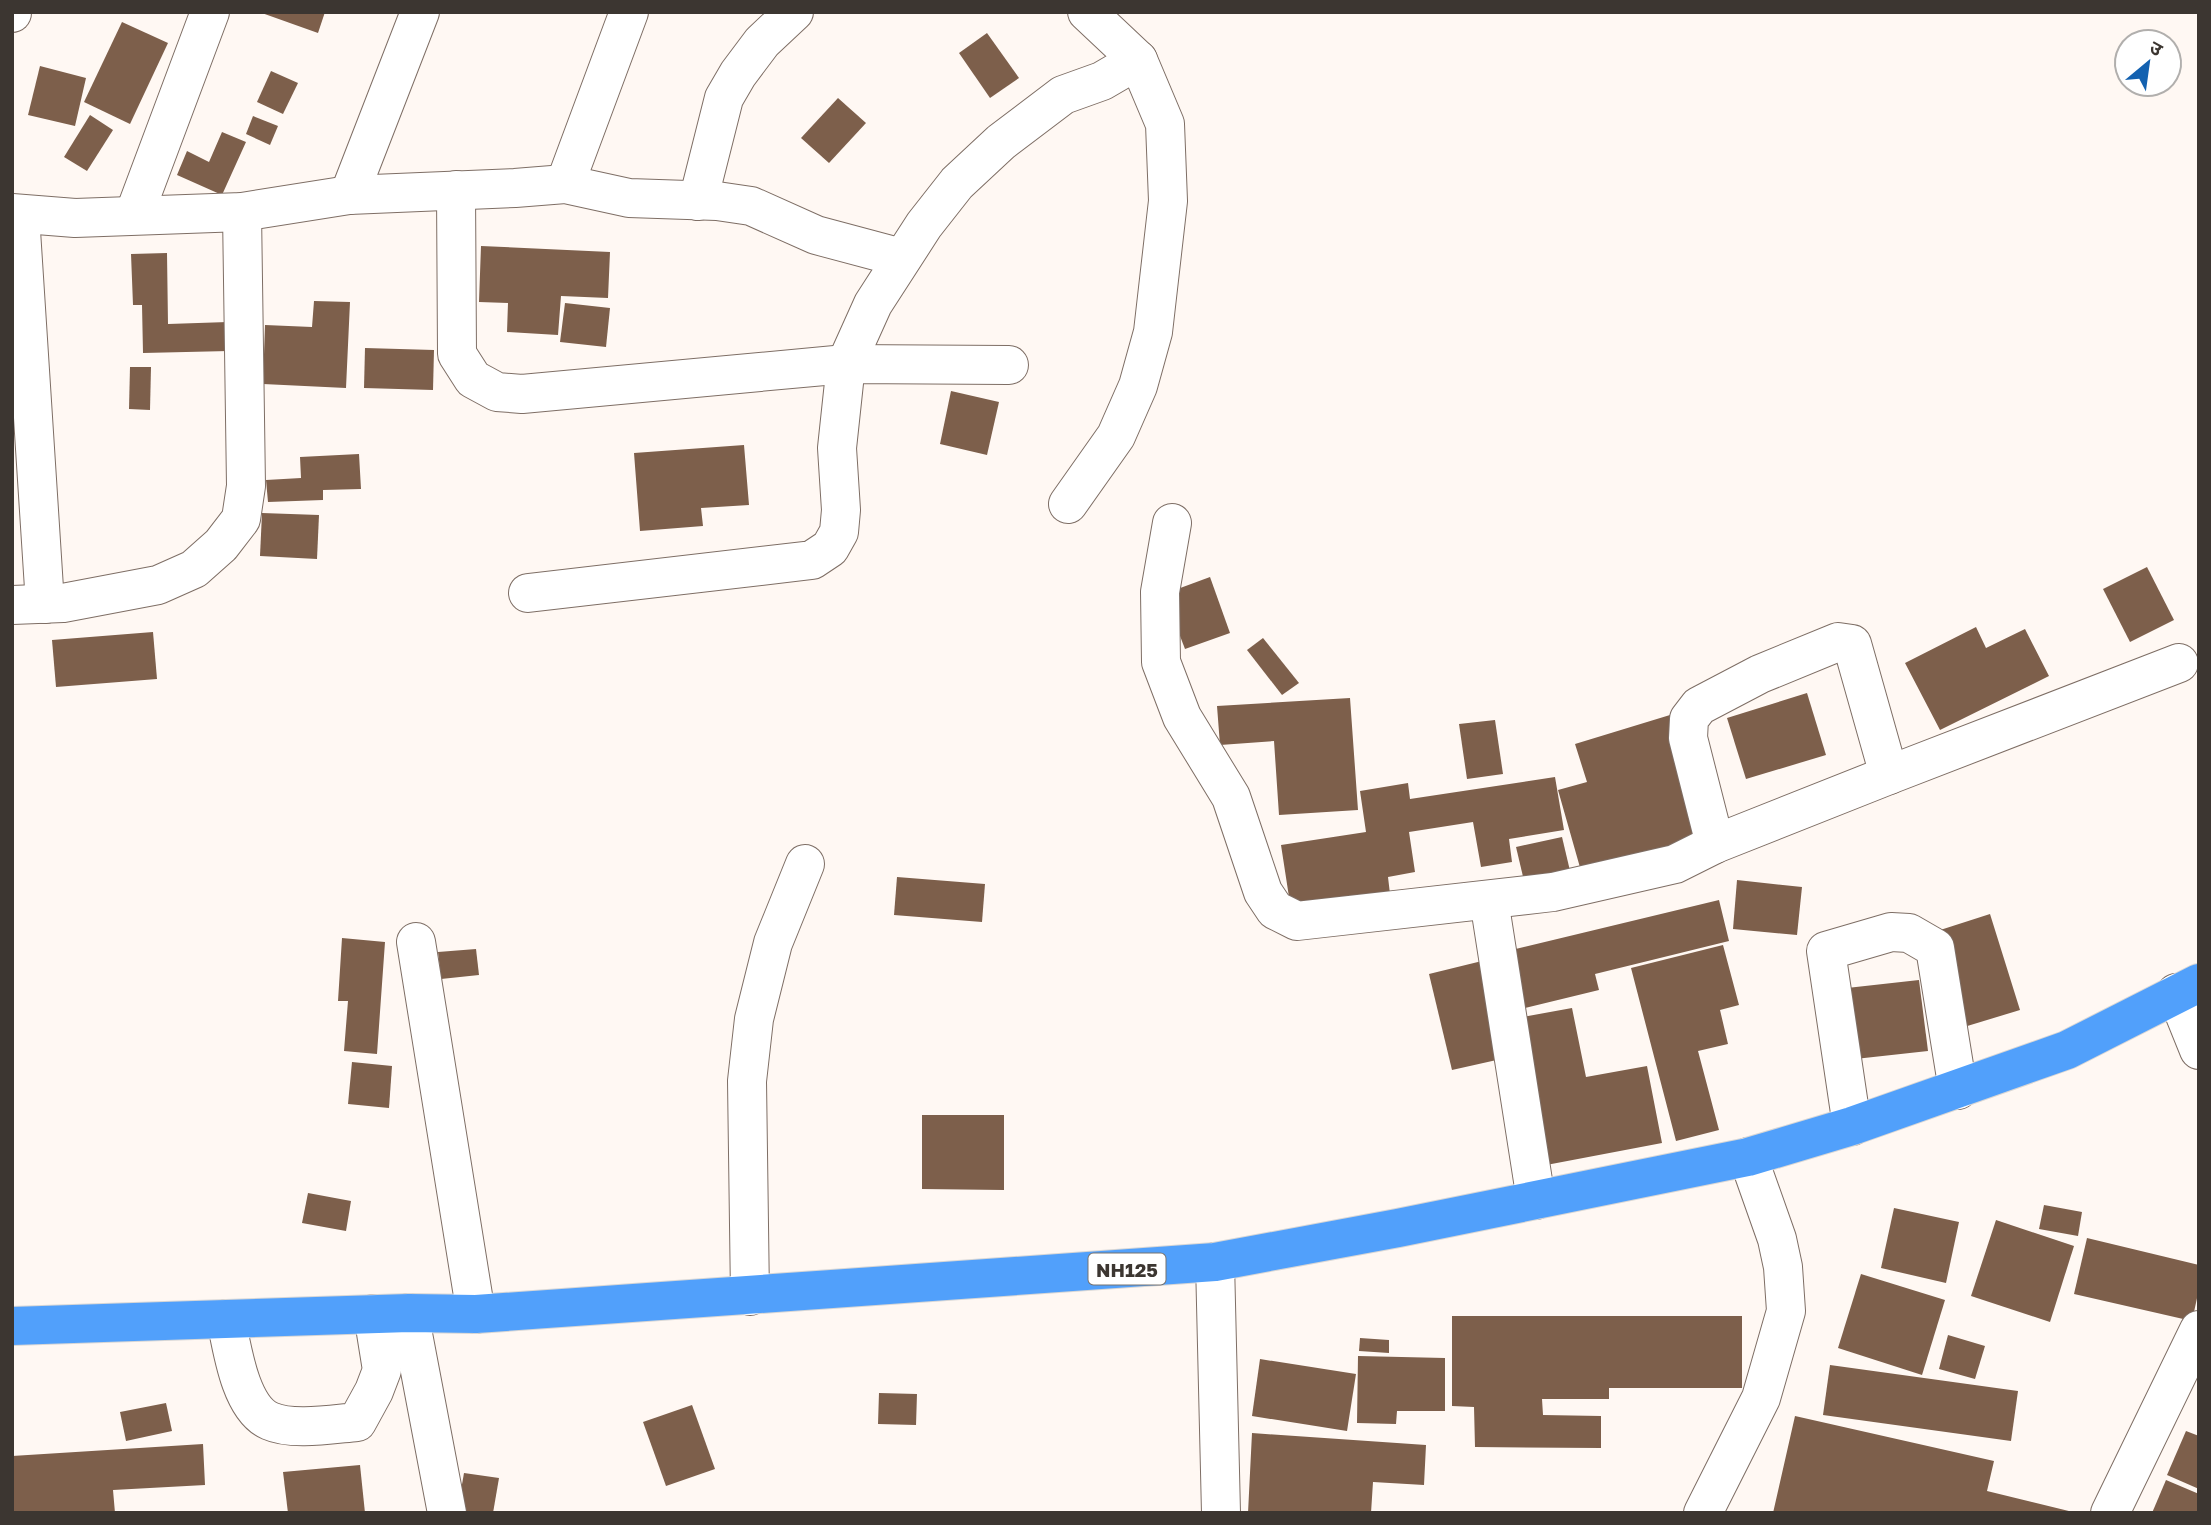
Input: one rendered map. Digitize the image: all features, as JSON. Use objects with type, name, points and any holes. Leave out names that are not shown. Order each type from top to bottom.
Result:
[{"type":"highway","name":"NH125","points":[[12,1326],[391,1313],[476,1314],[1215,1262],[1748,1157],[1852,1126],[2067,1050],[2187,988]]},
{"type":"street","points":[[134,215],[209,12]]},
{"type":"street","points":[[348,195],[420,12]]},
{"type":"street","points":[[565,184],[629,12]]},
{"type":"street","points":[[698,201],[724,98],[762,42],[794,12]]},
{"type":"street","points":[[1068,505],[1116,436],[1138,386],[1153,332],[1168,201],[1165,124],[1138,60],[1087,12]]},
{"type":"street","points":[[528,593],[811,560],[830,548],[839,532],[841,510],[837,448],[846,364],[873,304],[902,258],[957,183],[1001,142],[1063,95],[1102,81],[1138,60]]},
{"type":"street","points":[[242,212],[246,486],[241,519],[221,545],[194,569],[158,585],[63,603],[28,604],[16,214],[75,218],[242,212],[348,195],[565,184],[629,198],[751,206],[816,235],[902,258]]},
{"type":"street","points":[[456,190],[457,355],[473,379],[497,393],[522,394],[846,364],[1009,365]]},
{"type":"street","points":[[1172,523],[1160,592],[1161,662],[1182,717],[1231,797],[1263,892],[1275,909],[1297,921],[1553,892],[1675,864],[1715,844],[2179,663]]},
{"type":"street","points":[[1715,844],[1688,738],[1689,719],[1699,706],[1760,674],[1838,642],[1852,644],[1889,775]]},
{"type":"street","points":[[750,1296],[747,1081],[754,1019],[773,943],[805,864]]},
{"type":"street","points":[[1489,900],[1536,1200]]},
{"type":"street","points":[[1852,1126],[1826,951],[1891,932],[1909,933],[1934,948],[1958,1090]]},
{"type":"street","points":[[416,942],[476,1314]]},
{"type":"street","points":[[2187,988],[2199,1050]]},
{"type":"street","points":[[1703,1513],[1761,1398],[1786,1311],[1783,1266],[1777,1239],[1748,1157]]},
{"type":"street","points":[[1215,1262],[1221,1513]]},
{"type":"street","points":[[226,1319],[239,1379],[250,1401],[268,1421],[289,1426],[328,1425],[357,1422],[382,1370],[391,1313]]},
{"type":"street","points":[[391,1313],[447,1513]]},
{"type":"street","points":[[2110,1513],[2199,1330]]},
{"type":"building","points":[[259,12],[325,12],[318,33]]},
{"type":"building","points":[[122,22],[168,43],[130,124],[84,102]]},
{"type":"building","points":[[987,33],[1019,78],[990,98],[959,53]]},
{"type":"building","points":[[40,66],[86,78],[75,126],[28,115]]},
{"type":"building","points":[[271,71],[298,83],[283,114],[257,102]]},
{"type":"building","points":[[838,98],[866,123],[829,163],[801,138]]},
{"type":"building","points":[[90,115],[113,130],[87,171],[64,157]]},
{"type":"building","points":[[253,116],[278,126],[270,145],[246,134]]},
{"type":"building","points":[[222,132],[246,142],[222,195],[177,175],[187,151],[209,162]]},
{"type":"building","points":[[481,246],[610,252],[608,298],[561,296],[558,335],[507,332],[508,303],[479,302]]},
{"type":"building","points":[[167,253],[168,324],[228,322],[229,351],[143,353],[142,305],[133,305],[131,254]]},
{"type":"building","points":[[314,301],[350,302],[346,388],[263,384],[265,325],[312,327]]},
{"type":"building","points":[[565,303],[610,308],[606,347],[560,342]]},
{"type":"building","points":[[365,348],[434,350],[433,390],[364,388]]},
{"type":"building","points":[[130,367],[151,367],[150,410],[129,409]]},
{"type":"building","points":[[951,391],[999,402],[987,455],[940,444]]},
{"type":"building","points":[[744,445],[749,505],[701,508],[703,526],[640,531],[634,453]]},
{"type":"building","points":[[359,454],[361,489],[323,490],[323,500],[268,502],[266,480],[301,478],[300,457]]},
{"type":"building","points":[[262,513],[319,515],[317,559],[260,556]]},
{"type":"building","points":[[2147,567],[2174,620],[2130,642],[2103,589]]},
{"type":"building","points":[[1210,577],[1230,633],[1185,649],[1164,594]]},
{"type":"building","points":[[1976,627],[1986,648],[2025,629],[2049,676],[1940,730],[1905,663]]},
{"type":"building","points":[[153,632],[157,679],[56,687],[52,640]]},
{"type":"building","points":[[1263,638],[1299,683],[1282,695],[1247,650]]},
{"type":"building","points":[[1807,693],[1826,755],[1746,779],[1727,718]]},
{"type":"building","points":[[1350,698],[1358,810],[1279,815],[1274,741],[1220,745],[1217,706]]},
{"type":"building","points":[[1670,715],[1678,739],[1695,842],[1583,878],[1558,790],[1587,782],[1575,744]]},
{"type":"building","points":[[1495,720],[1503,774],[1467,779],[1459,724]]},
{"type":"building","points":[[1555,777],[1564,830],[1509,839],[1512,862],[1481,867],[1473,822],[1409,832],[1415,872],[1388,877],[1390,894],[1291,910],[1281,845],[1366,832],[1360,791],[1408,783],[1410,799]]},
{"type":"building","points":[[1562,837],[1571,875],[1525,885],[1516,847]]},
{"type":"building","points":[[897,877],[985,884],[982,922],[894,915]]},
{"type":"building","points":[[1737,880],[1802,887],[1797,935],[1733,929]]},
{"type":"building","points":[[1719,900],[1729,941],[1595,974],[1599,990],[1517,1010],[1503,952]]},
{"type":"building","points":[[1990,914],[2020,1010],[1964,1027],[1934,932]]},
{"type":"building","points":[[342,938],[385,942],[377,1054],[344,1051],[348,1001],[338,1001]]},
{"type":"building","points":[[1723,945],[1739,1005],[1720,1010],[1728,1044],[1698,1051],[1719,1130],[1676,1141],[1631,968]]},
{"type":"building","points":[[476,949],[479,975],[441,979],[438,952]]},
{"type":"building","points":[[1486,960],[1510,1057],[1452,1070],[1429,974]]},
{"type":"building","points":[[1919,980],[1928,1051],[1846,1060],[1838,989]]},
{"type":"building","points":[[1572,1008],[1586,1077],[1647,1066],[1662,1143],[1541,1166],[1512,1019]]},
{"type":"building","points":[[352,1062],[392,1066],[389,1108],[348,1104]]},
{"type":"building","points":[[922,1115],[1004,1115],[1004,1190],[922,1189]]},
{"type":"building","points":[[308,1193],[351,1201],[346,1231],[302,1223]]},
{"type":"building","points":[[2044,1205],[2082,1212],[2078,1236],[2039,1229]]},
{"type":"building","points":[[1894,1208],[1959,1222],[1946,1283],[1881,1268]]},
{"type":"building","points":[[1996,1220],[2074,1246],[2050,1322],[1971,1296]]},
{"type":"building","points":[[2087,1238],[2199,1265],[2199,1289],[2192,1321],[2074,1294]]},
{"type":"building","points":[[1861,1274],[1945,1300],[1922,1375],[1838,1348]]},
{"type":"building","points":[[1452,1316],[1742,1316],[1742,1388],[1609,1388],[1609,1399],[1542,1399],[1543,1415],[1601,1416],[1601,1448],[1475,1447],[1474,1407],[1452,1406]]},
{"type":"building","points":[[1948,1335],[1985,1346],[1975,1379],[1939,1369]]},
{"type":"building","points":[[1360,1338],[1389,1340],[1389,1353],[1359,1351]]},
{"type":"building","points":[[1358,1356],[1445,1358],[1445,1411],[1397,1411],[1396,1424],[1357,1423]]},
{"type":"building","points":[[1260,1359],[1356,1374],[1347,1431],[1252,1416]]},
{"type":"building","points":[[1830,1365],[2018,1391],[2011,1441],[1823,1415]]},
{"type":"building","points":[[879,1393],[917,1394],[916,1425],[878,1424]]},
{"type":"building","points":[[166,1403],[172,1431],[126,1441],[120,1412]]},
{"type":"building","points":[[692,1405],[715,1469],[666,1486],[643,1422]]},
{"type":"building","points":[[1795,1416],[1994,1461],[1987,1491],[2077,1513],[1773,1513]]},
{"type":"building","points":[[2186,1431],[2199,1436],[2199,1489],[2167,1475]]},
{"type":"building","points":[[1252,1433],[1426,1445],[1424,1485],[1373,1482],[1371,1513],[1248,1513]]},
{"type":"building","points":[[203,1444],[205,1485],[113,1490],[115,1513],[12,1513],[12,1456]]},
{"type":"building","points":[[360,1465],[365,1513],[288,1513],[283,1472]]},
{"type":"building","points":[[464,1473],[499,1478],[493,1513],[457,1513]]},
{"type":"building","points":[[2166,1480],[2199,1494],[2199,1513],[2152,1513]]}]
